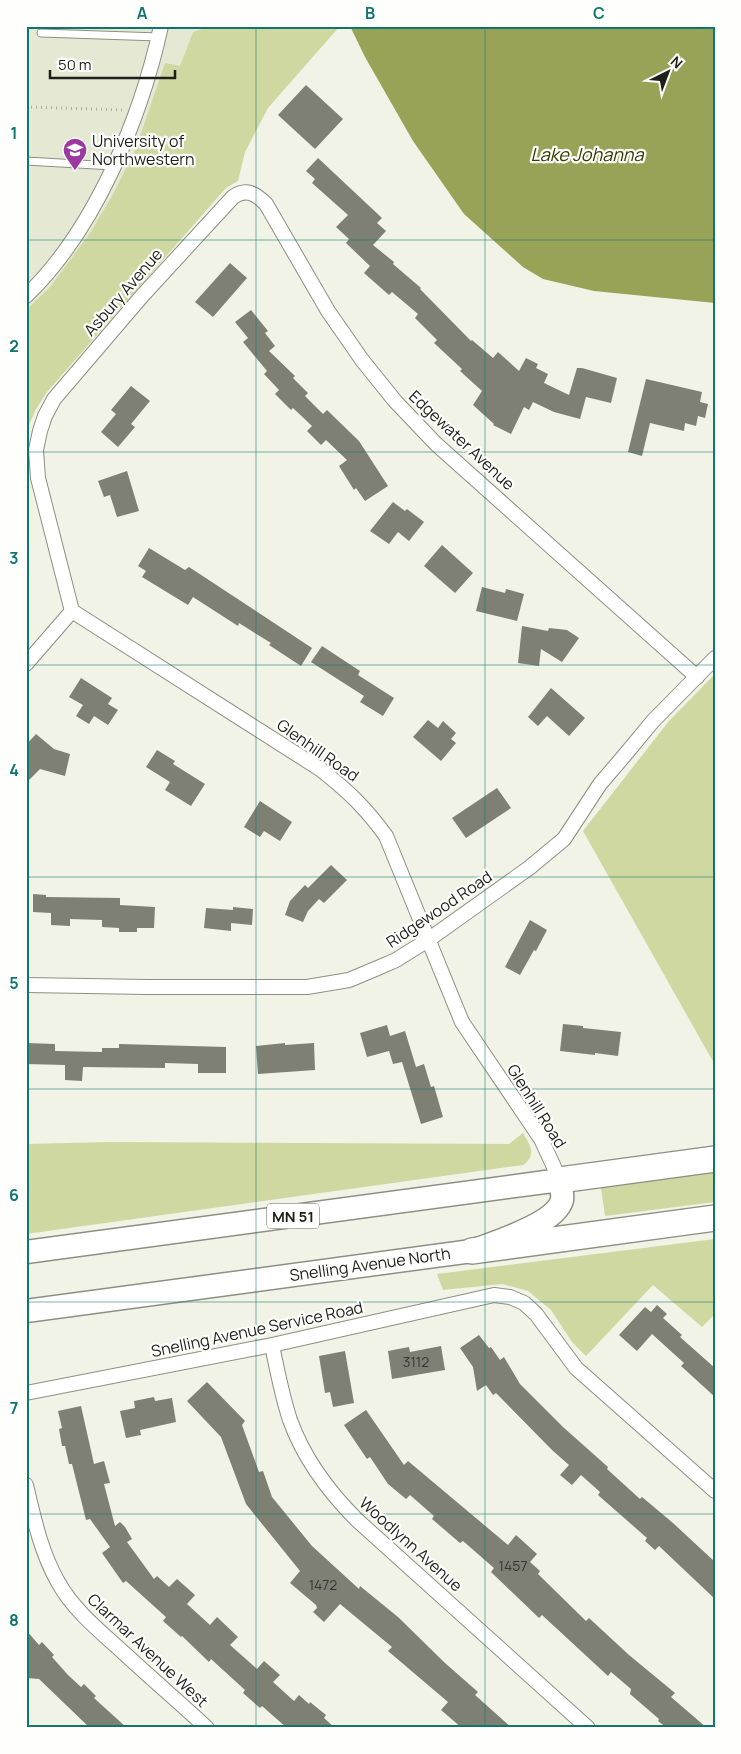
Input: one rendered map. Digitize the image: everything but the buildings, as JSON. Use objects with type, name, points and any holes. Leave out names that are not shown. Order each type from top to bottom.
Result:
[{"type":"highway","name":"MN 51","points":[[26,1252],[715,1159]]},
{"type":"highway","points":[[472,1251],[534,1227],[556,1211],[562,1199],[560,1180]]},
{"type":"highway","name":"Snelling Avenue North","points":[[26,1311],[715,1218]]},
{"type":"street","points":[[26,296],[38,284],[73,239],[96,203],[130,129],[153,60],[160,32]]},
{"type":"street","name":"Asbury Avenue","points":[[72,611],[38,478],[36,450],[44,416],[54,399],[142,296],[233,197],[243,192],[249,192]]},
{"type":"street","name":"Edgewater Avenue","points":[[249,192],[266,204],[328,312],[362,360],[395,401],[436,444],[696,677]]},
{"type":"street","points":[[26,664],[72,611]]},
{"type":"street","name":"Glenhill Road","points":[[72,611],[320,769],[345,788],[369,811],[386,836],[462,1022],[541,1139],[560,1180]]},
{"type":"street","name":"Ridgewood Road","points":[[26,985],[308,987],[349,980],[396,960],[428,940],[529,868],[564,839],[606,777],[653,721],[715,658]]},
{"type":"street","name":"Snelling Avenue Service Road","points":[[26,1393],[272,1345],[494,1295],[510,1297],[524,1303],[536,1314],[576,1368],[715,1491]]},
{"type":"street","name":"Woodlynn Avenue","points":[[272,1345],[290,1420],[302,1448],[317,1474],[337,1500],[588,1728]]},
{"type":"street","name":"Clarmar Avenue West","points":[[26,1485],[46,1560],[58,1584],[74,1606],[93,1626],[207,1728]]},
{"type":"lane","points":[[41,33],[160,32]]},
{"type":"lane","points":[[26,161],[113,166]]},
{"type":"path","points":[[26,107],[136,111]]},
{"type":"shaded area","name":"University of Northwestern","points":[[26,26],[211,26],[193,32],[180,66],[113,194],[90,233],[50,287],[26,310]]},
{"type":"shaded area","points":[[211,26],[340,26],[268,108],[245,152],[238,181],[226,188],[47,392],[35,411],[26,432],[26,310],[50,287],[90,233],[113,194],[136,148],[165,63],[180,66],[193,32]]},
{"type":"shaded area","points":[[715,674],[715,1065],[583,831],[669,721]]},
{"type":"shaded area","points":[[523,1133],[530,1146],[531,1154],[523,1165],[26,1234],[26,1144],[109,1142],[509,1144]]},
{"type":"shaded area","points":[[715,1172],[715,1202],[605,1216],[601,1188]]},
{"type":"shaded area","points":[[715,1239],[715,1314],[702,1327],[653,1285],[586,1356],[572,1342],[551,1310],[528,1291],[502,1284],[443,1290],[437,1274]]},
{"type":"water","name":"Lake Johanna","points":[[350,26],[715,26],[715,303],[594,291],[543,279],[523,267],[464,214],[413,141],[365,57]]},
{"type":"place","name":"University of Northwestern","points":[[75,171]]}]
